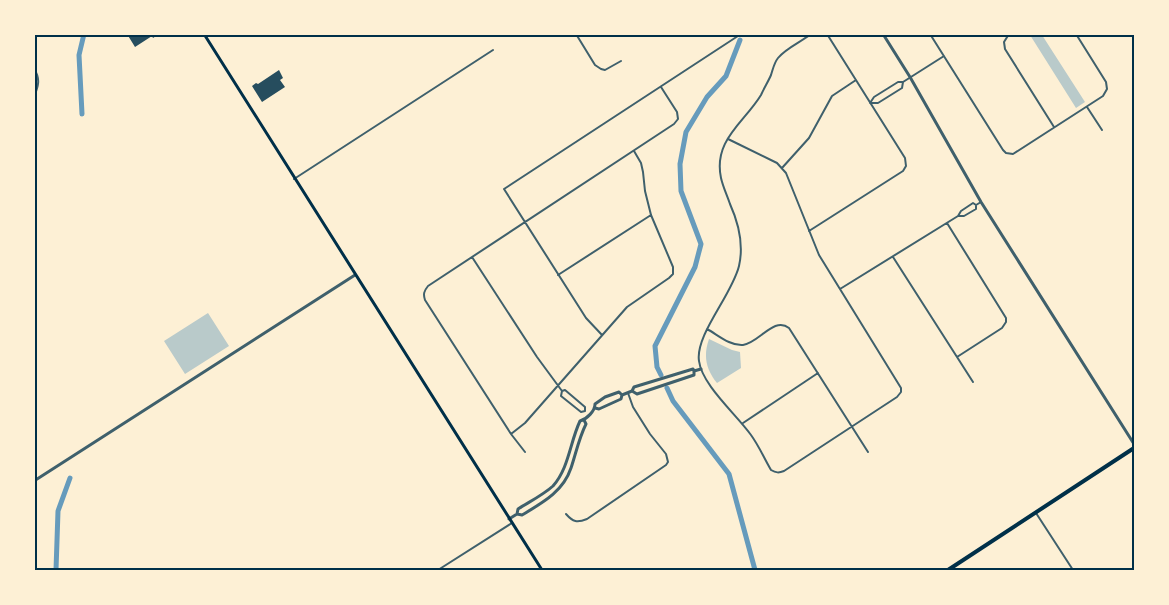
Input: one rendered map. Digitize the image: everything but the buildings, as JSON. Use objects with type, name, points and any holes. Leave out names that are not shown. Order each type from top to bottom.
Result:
[{"type":"main road","points":[[204,34],[542,570]]},
{"type":"main road","points":[[948,570],[1134,446]]},
{"type":"street","points":[[576,34],[595,65],[601,69],[608,69],[621,61]]},
{"type":"street","points":[[602,335],[586,318],[504,189],[741,34]]},
{"type":"street","points":[[728,139],[777,163],[786,173],[819,255],[900,384],[901,392],[897,397],[784,471],[775,473],[771,470],[757,443],[708,383],[701,369],[698,352],[702,339],[735,279],[740,255],[741,237],[738,224],[721,177],[723,148],[728,139],[733,130],[760,97],[778,58],[811,34]]},
{"type":"street","points":[[809,231],[903,171],[906,166],[905,158],[827,34]]},
{"type":"street","points":[[883,34],[981,202],[1134,446]]},
{"type":"street","points":[[930,34],[1003,150],[1010,154],[1016,153],[1103,96],[1107,89],[1106,82],[1076,34]]},
{"type":"street","points":[[1009,34],[1004,42],[1005,49],[1055,128]]},
{"type":"street","points":[[294,179],[493,50]]},
{"type":"street","points":[[870,103],[874,97],[898,81],[903,82],[944,56]]},
{"type":"street","points":[[34,69],[39,84],[34,97]]},
{"type":"street","points":[[782,168],[808,138],[832,96],[856,80]]},
{"type":"street","points":[[870,103],[878,103],[902,88],[903,82]]},
{"type":"street","points":[[525,452],[511,434],[425,300],[424,293],[428,286],[674,124],[678,119],[677,112],[661,87]]},
{"type":"street","points":[[1086,107],[1102,130]]},
{"type":"street","points":[[511,434],[525,423],[627,307],[673,274],[673,267],[651,215],[641,163],[634,151]]},
{"type":"street","points":[[840,290],[958,216],[961,211],[973,203],[976,205],[981,202]]},
{"type":"street","points":[[958,216],[964,216],[976,209],[976,205]]},
{"type":"street","points":[[558,275],[651,215]]},
{"type":"street","points":[[947,223],[1005,315],[1006,322],[1002,328],[957,357]]},
{"type":"street","points":[[472,257],[562,391],[561,396],[581,412],[585,411]]},
{"type":"street","points":[[893,257],[973,382]]},
{"type":"street","points":[[34,481],[355,275]]},
{"type":"street","points":[[707,330],[730,342],[745,345],[776,325],[783,324],[789,328],[868,452]]},
{"type":"street","points":[[595,408],[599,409],[621,399],[622,395],[632,391],[634,387],[693,369],[694,371],[701,369]]},
{"type":"street","points":[[632,391],[637,394],[694,375],[694,371]]},
{"type":"street","points":[[742,423],[818,373]]},
{"type":"street","points":[[562,391],[565,390],[585,406],[585,411],[589,415]]},
{"type":"street","points":[[438,570],[510,521],[517,514],[518,509],[548,490],[558,480],[565,466],[580,421],[584,420],[595,408],[595,404],[605,397],[619,392],[622,395]]},
{"type":"street","points":[[566,514],[576,522],[587,519],[664,468],[668,462],[666,454],[633,407],[628,393]]},
{"type":"street","points":[[517,514],[522,515],[547,499],[564,484],[586,424],[584,420]]},
{"type":"street","points":[[1036,513],[1073,570]]},
{"type":"shaded area","points":[[1030,35],[1042,35],[1085,102],[1076,108]]},
{"type":"shaded area","points":[[208,313],[229,346],[185,374],[164,341]]},
{"type":"shaded area","points":[[709,339],[740,352],[741,368],[717,383],[710,373],[707,362],[706,351]]},
{"type":"waterway","points":[[82,114],[79,55],[84,34]]},
{"type":"waterway","points":[[661,375],[657,367],[655,346],[695,267],[701,244],[681,191],[680,164],[686,132],[707,97],[726,76],[740,40]]},
{"type":"waterway","points":[[667,388],[673,401],[729,474],[755,570]]},
{"type":"waterway","points":[[56,570],[58,511],[70,478]]}]
